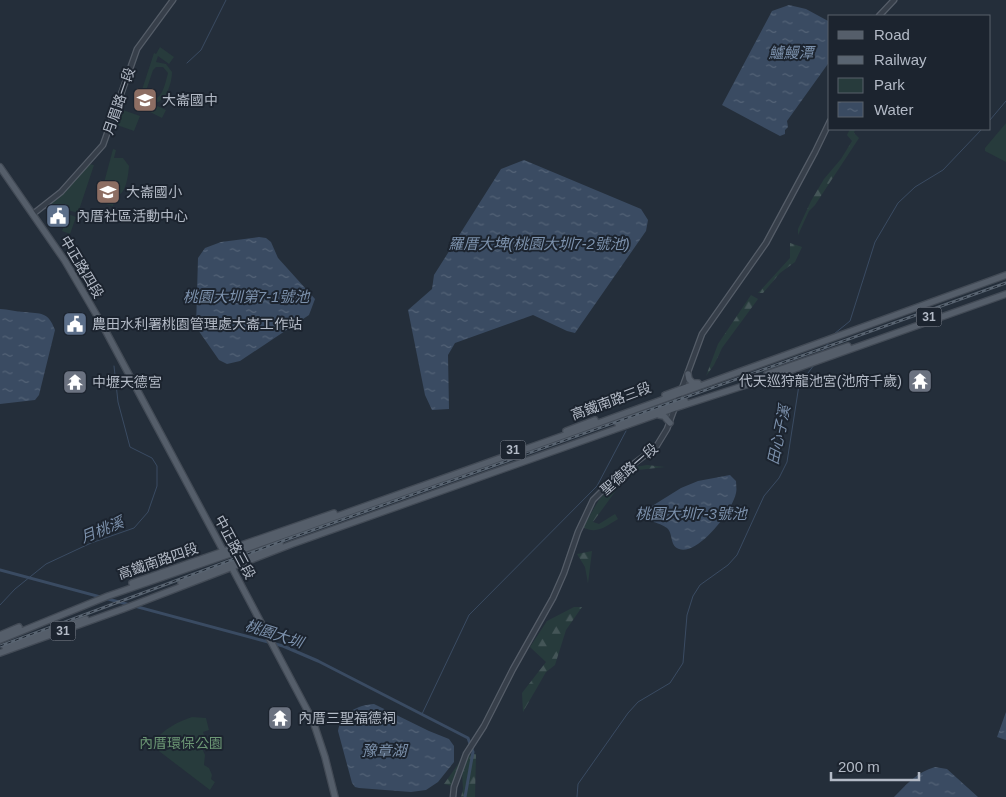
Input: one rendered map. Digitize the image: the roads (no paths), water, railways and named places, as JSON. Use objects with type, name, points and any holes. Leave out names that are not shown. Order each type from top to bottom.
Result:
[{"type":"main road","name":"中正路四段","points":[[0,168],[65,261],[135,384]]},
{"type":"main road","name":"高鐵南路三段","points":[[225,554],[579,430],[1006,271]]},
{"type":"main road","points":[[980,280],[1003,276]]},
{"type":"main road","name":"高鐵南路三段","points":[[865,323],[1003,276]]},
{"type":"main road","name":"高鐵南路三段","points":[[853,346],[992,295],[1006,293]]},
{"type":"main road","name":"高鐵南路三段","points":[[230,565],[305,535],[667,407],[676,406],[791,368],[1006,293]]},
{"type":"main road","name":"高鐵南路三段","points":[[225,554],[562,432],[684,391],[698,383],[800,347]]},
{"type":"main road","name":"高鐵南路三段","points":[[230,565],[659,415],[692,399],[791,368]]},
{"type":"main road","points":[[688,374],[689,379],[693,383],[698,383]]},
{"type":"main road","name":"中正路三段","points":[[135,384],[313,721],[325,757],[334,797]]},
{"type":"main road","points":[[684,391],[692,399]]},
{"type":"main road","points":[[661,400],[667,402],[667,407]]},
{"type":"main road","points":[[659,415],[664,416],[670,423]]},
{"type":"main road","points":[[562,432],[579,430]]},
{"type":"main road","points":[[358,508],[368,501]]},
{"type":"main road","name":"高鐵南路四段","points":[[94,599],[225,554]]},
{"type":"main road","name":"高鐵南路四段","points":[[0,653],[34,642],[230,565]]},
{"type":"main road","name":"31","points":[[0,640],[94,599]]},
{"type":"main road","name":"31","points":[[0,635],[94,599]]},
{"type":"main road","name":"高鐵南路四段","points":[[0,649],[128,606]]},
{"type":"main road","points":[[38,620],[52,618]]},
{"type":"main road","points":[[34,642],[48,632]]},
{"type":"street","name":"月眉路一段","points":[[33,214],[61,192],[102,148],[137,49],[173,0]]},
{"type":"street","points":[[880,15],[894,0]]},
{"type":"street","name":"聖德路一段","points":[[453,797],[454,787],[466,754],[476,740],[553,598],[564,574],[578,532],[593,500],[616,477],[660,443],[684,391],[702,334],[766,243],[828,125]]},
{"type":"water","name":"鱸鰻潭","points":[[789,5],[806,9],[828,21],[828,64],[787,121],[788,127],[785,130],[785,134],[780,136],[722,105],[772,11]]},
{"type":"water","name":"羅厝大埤(桃園大圳7-2號池)","points":[[524,160],[641,209],[648,220],[646,231],[575,333],[533,315],[455,343],[448,355],[449,409],[432,410],[425,395],[408,310],[432,289],[434,275],[501,169]]},
{"type":"water","name":"桃園大圳第7-1號池","points":[[259,237],[266,238],[271,242],[278,258],[315,299],[309,315],[240,361],[227,364],[219,360],[196,327],[198,258],[205,248],[221,242]]},
{"type":"water","points":[[0,309],[47,316],[55,330],[39,395],[35,400],[0,404]]},
{"type":"water","name":"桃園大圳7-3號池","points":[[730,475],[736,481],[733,501],[714,530],[696,546],[687,549],[676,548],[670,531],[666,527],[636,516],[681,488],[698,481]]},
{"type":"water","name":"豫章湖","points":[[374,704],[449,739],[454,746],[454,762],[438,782],[426,790],[411,792],[355,787],[352,783],[338,731],[343,719],[351,711],[362,706]]},
{"type":"water","points":[[1006,712],[1006,740],[997,737]]},
{"type":"water","points":[[935,767],[947,769],[978,797],[894,797],[918,775]]},
{"type":"waterway","name":"月桃溪","points":[[187,63],[201,50],[226,0]]},
{"type":"waterway","name":"田心子溪","points":[[991,119],[1006,101]]},
{"type":"waterway","name":"田心子溪","points":[[834,334],[850,321],[875,242],[898,203],[915,187],[943,170],[981,130]]},
{"type":"waterway","name":"田心子溪","points":[[821,353],[829,342]]},
{"type":"waterway","name":"田心子溪","points":[[577,797],[578,784],[628,713],[638,702],[670,683],[683,663],[687,615],[693,596],[700,585],[728,565],[737,555],[764,496],[779,478],[787,462],[799,385],[814,365]]},
{"type":"waterway","name":"月桃溪","points":[[0,605],[15,589],[46,564],[91,543],[134,528],[148,512],[157,486],[157,466],[152,458],[130,447],[118,402],[114,366]]},
{"type":"waterway","points":[[422,714],[469,615],[597,486],[626,431]]},
{"type":"waterway","name":"桃園大圳","points":[[0,570],[283,646],[318,661],[468,738],[473,752],[465,797]]},
{"type":"railway","points":[[0,646],[285,540],[1006,283]]},
{"type":"place","name":"大崙國中","points":[[145,100]]},
{"type":"place","name":"大崙國小","points":[[108,192]]},
{"type":"place","name":"內厝社區活動中心","points":[[58,216]]},
{"type":"place","name":"農田水利署桃園管理處大崙工作站","points":[[75,324]]},
{"type":"place","name":"代天巡狩龍池宮(池府千歲)","points":[[920,381]]},
{"type":"place","name":"中壢天德宮","points":[[75,382]]},
{"type":"place","name":"內厝三聖福德祠","points":[[280,718]]},
{"type":"park label","name":"內厝環保公園","points":[[181,743]]}]
